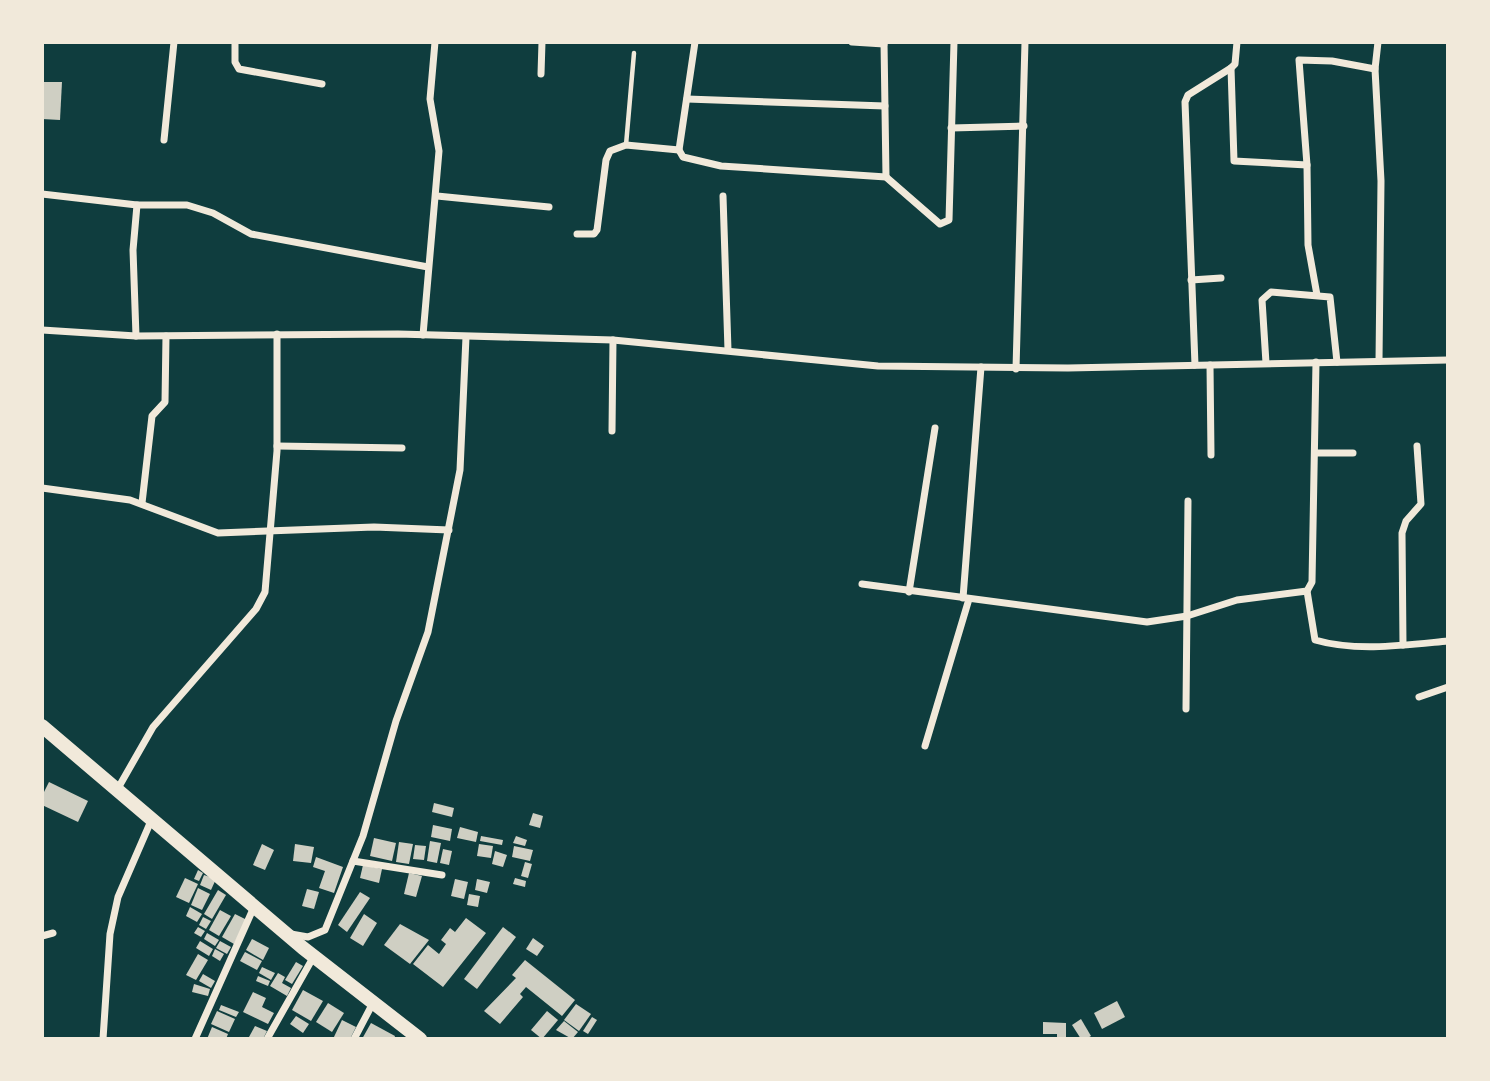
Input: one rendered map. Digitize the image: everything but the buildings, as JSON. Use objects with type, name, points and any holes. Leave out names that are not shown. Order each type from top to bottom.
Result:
[{"type":"main road","points":[[42,726],[284,932],[420,1039]]},
{"type":"street","points":[[164,140],[174,42]]},
{"type":"street","points":[[235,42],[235,62],[239,69],[322,84]]},
{"type":"street","points":[[423,335],[439,151],[430,99],[435,42]]},
{"type":"street","points":[[541,74],[542,42]]},
{"type":"street","points":[[695,42],[679,150],[683,157],[721,166],[886,177],[936,221],[945,223],[949,213],[954,42]]},
{"type":"street","points":[[852,42],[884,43],[886,177]]},
{"type":"street","points":[[1016,369],[1025,42]]},
{"type":"street","points":[[1195,365],[1186,98],[1235,64],[1237,42]]},
{"type":"street","points":[[1378,42],[1375,69],[1381,181],[1380,362]]},
{"type":"street","points":[[1317,295],[1308,245],[1307,165],[1299,60],[1332,61],[1375,69]]},
{"type":"street","points":[[1231,68],[1234,161],[1307,165]]},
{"type":"street","points":[[687,99],[885,106]]},
{"type":"street","points":[[951,128],[1024,126]]},
{"type":"street","points":[[577,234],[594,234],[597,230],[606,160],[610,151],[626,145],[679,150]]},
{"type":"street","points":[[42,194],[137,205],[187,205],[213,213],[251,234],[428,267]]},
{"type":"street","points":[[437,196],[549,208]]},
{"type":"street","points":[[723,196],[728,350]]},
{"type":"street","points":[[136,336],[133,250],[137,205]]},
{"type":"street","points":[[1191,280],[1221,278]]},
{"type":"street","points":[[1266,363],[1263,297],[1270,292],[1330,297],[1337,362]]},
{"type":"street","points":[[42,330],[136,336],[423,335],[613,340],[878,366],[1016,369],[1448,360]]},
{"type":"street","points":[[117,790],[153,727],[256,609],[265,592],[277,446],[276,334]]},
{"type":"street","points":[[142,503],[152,416],[166,399],[166,336]]},
{"type":"street","points":[[284,932],[308,937],[325,930],[374,805],[396,721],[428,632],[460,470],[466,337]]},
{"type":"street","points":[[612,431],[613,340]]},
{"type":"street","points":[[1317,362],[1311,582],[1307,591],[1315,640],[1336,644],[1402,645],[1448,641]]},
{"type":"street","points":[[1210,365],[1211,455]]},
{"type":"street","points":[[925,746],[966,599],[981,367]]},
{"type":"street","points":[[909,592],[935,428]]},
{"type":"street","points":[[277,446],[402,448]]},
{"type":"street","points":[[1402,645],[1402,533],[1403,526],[1421,504],[1417,446]]},
{"type":"street","points":[[1316,453],[1353,453]]},
{"type":"street","points":[[42,488],[142,503],[212,532],[374,527],[449,530]]},
{"type":"street","points":[[1186,709],[1188,501]]},
{"type":"street","points":[[862,584],[1147,622],[1187,617],[1237,600],[1307,591]]},
{"type":"street","points":[[1419,697],[1448,687]]},
{"type":"street","points":[[103,1039],[110,934],[118,897],[151,821]]},
{"type":"street","points":[[353,862],[442,875]]},
{"type":"street","points":[[195,1039],[254,907]]},
{"type":"street","points":[[42,936],[53,933]]},
{"type":"street","points":[[267,1039],[314,956]]},
{"type":"street","points":[[355,1039],[373,1003]]},
{"type":"lane","points":[[626,145],[634,53]]}]
